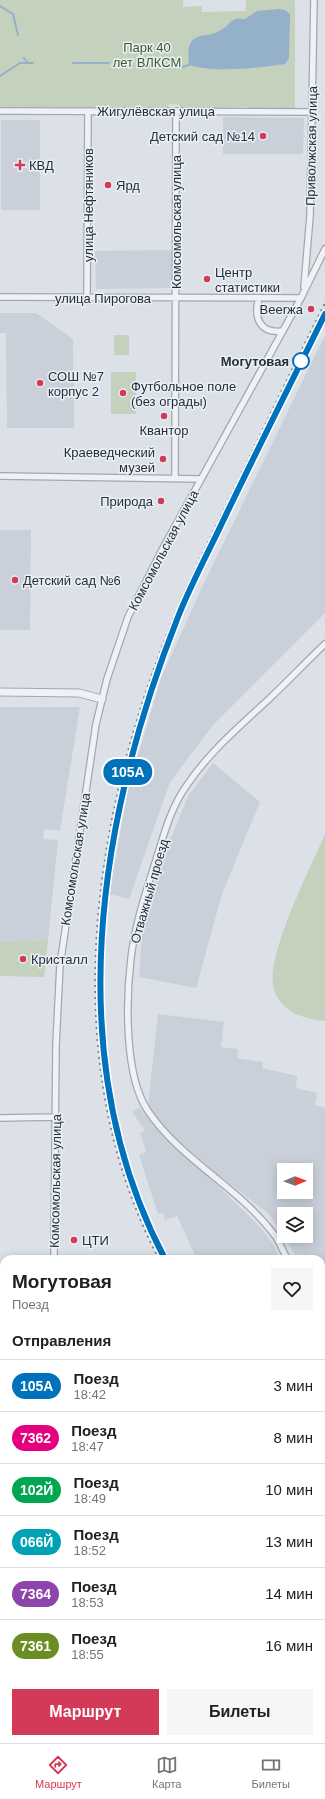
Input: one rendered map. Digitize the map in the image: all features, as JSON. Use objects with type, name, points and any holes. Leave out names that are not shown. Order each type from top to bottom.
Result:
[{"type":"street","name":"Приволжская улица","points":[[304,291],[310,216],[314,0]]},
{"type":"street","name":"Жигулёвская улица","points":[[0,111],[311,112]]},
{"type":"street","name":"улица Нефтяников","points":[[87,298],[88,111]]},
{"type":"street","name":"Комсомольская улица","points":[[175,478],[176,111]]},
{"type":"street","name":"Комсомольская улица","points":[[54,1255],[57,1005],[60,965],[79,832],[102,699],[128,617],[201,479],[301,298],[325,249]]},
{"type":"street","name":"улица Пирогова","points":[[0,297],[301,298]]},
{"type":"street","points":[[259,298],[256,309],[258,319],[264,328],[274,332],[283,331]]},
{"type":"street","points":[[0,476],[201,479]]},
{"type":"street","name":"Отважный проезд","points":[[285,1255],[273,1233],[246,1206],[171,1140],[148,1110],[139,1094],[133,1076],[130,1056],[131,958],[143,900],[168,822],[186,787],[201,765],[221,742],[271,697],[325,644]]},
{"type":"street","points":[[0,692],[79,693],[102,699]]},
{"type":"street","points":[[0,1118],[55,1117]]},
{"type":"shaded area","name":"Детский сад №14","points":[[223,117],[304,118],[303,154],[223,154]]},
{"type":"shaded area","name":"КВД","points":[[1,120],[40,120],[40,210],[1,210]]},
{"type":"shaded area","points":[[172,250],[172,288],[96,289],[95,251]]},
{"type":"shaded area","name":"СОШ №7 корпус 2","points":[[0,313],[36,313],[73,339],[74,428],[7,428],[6,333],[0,333]]},
{"type":"shaded area","points":[[325,335],[325,613],[213,725],[170,782],[129,899],[109,894],[129,785],[161,678],[204,583]]},
{"type":"shaded area","name":"Детский сад №6","points":[[0,530],[31,530],[30,630],[0,630]]},
{"type":"shaded area","points":[[0,707],[80,707],[60,831],[44,829],[43,839],[58,840],[48,940],[0,942]]},
{"type":"shaded area","points":[[213,763],[260,802],[222,894],[196,988],[139,977],[142,933],[156,880],[166,850],[188,796]]},
{"type":"shaded area","points":[[158,1014],[224,1022],[221,1047],[238,1049],[237,1058],[263,1062],[262,1068],[297,1076],[296,1088],[317,1093],[315,1105],[325,1108],[325,1255],[295,1255],[288,1243],[313,1243],[313,1207],[277,1207],[277,1226],[270,1215],[172,1139],[148,1106]]},
{"type":"shaded area","points":[[139,1108],[261,1228],[274,1246],[278,1255],[195,1255],[177,1216],[165,1220],[163,1213],[158,1214],[139,1155],[146,1152],[140,1133],[145,1130],[132,1112]]},
{"type":"green space","name":"Парк 40 лет ВЛКСМ","points":[[0,0],[183,0],[183,7],[202,6],[202,12],[246,11],[246,0],[295,0],[295,110],[251,110],[247,107],[180,109],[180,105],[169,104],[168,108],[0,107]]},
{"type":"green space","points":[[114,335],[129,335],[129,355],[114,355]]},
{"type":"green space","name":"Футбольное поле (без ограды)","points":[[111,372],[136,372],[136,414],[111,414]]},
{"type":"green space","points":[[325,834],[325,1021],[301,1016],[294,1013],[282,1004],[277,998],[274,990],[273,975],[276,957],[290,912]]},
{"type":"green space","name":"Кристалл","points":[[48,940],[44,977],[0,977],[0,942]]},
{"type":"water","points":[[279,9],[285,10],[290,14],[289,58],[285,64],[223,69],[211,69],[189,65],[188,52],[193,39],[217,32],[233,20],[245,19],[257,11]]},
{"type":"waterway","points":[[0,6],[13,14],[18,35]]},
{"type":"waterway","points":[[24,58],[28,63]]},
{"type":"waterway","points":[[0,76],[20,63],[33,63]]},
{"type":"waterway","points":[[73,63],[109,63]]},
{"type":"waterway","points":[[146,64],[175,68]]},
{"type":"waterway","points":[[182,67],[189,65]]},
{"type":"railway","points":[[157,1255],[127,1186],[107,1110],[97,1031],[96,952],[103,872],[118,794],[138,716],[164,642],[201,558],[325,303]]},
{"type":"train","name":"105А","points":[[163,1255],[146,1220],[132,1184],[111,1105],[104,1063],[101,1024],[101,952],[107,882],[118,811],[144,710],[180,614],[262,440],[325,314]]},
{"type":"place","name":"Детский сад №14","points":[[263,136]]},
{"type":"place","name":"КВД","points":[[20,165]]},
{"type":"place","name":"Ярд","points":[[108,185]]},
{"type":"place","name":"Центр статистики","points":[[207,279]]},
{"type":"place","name":"Beerжа","points":[[311,309]]},
{"type":"place","name":"Могутовая","points":[[301,361]]},
{"type":"place","name":"СОШ №7 корпус 2","points":[[40,383]]},
{"type":"place","name":"Футбольное поле (без ограды)","points":[[123,393]]},
{"type":"place","name":"Квантор","points":[[164,416]]},
{"type":"place","name":"Краеведческий музей","points":[[163,459]]},
{"type":"place","name":"Природа","points":[[161,501]]},
{"type":"place","name":"Детский сад №6","points":[[15,580]]},
{"type":"place","name":"Кристалл","points":[[23,959]]},
{"type":"place","name":"ЦТИ","points":[[74,1240]]}]
